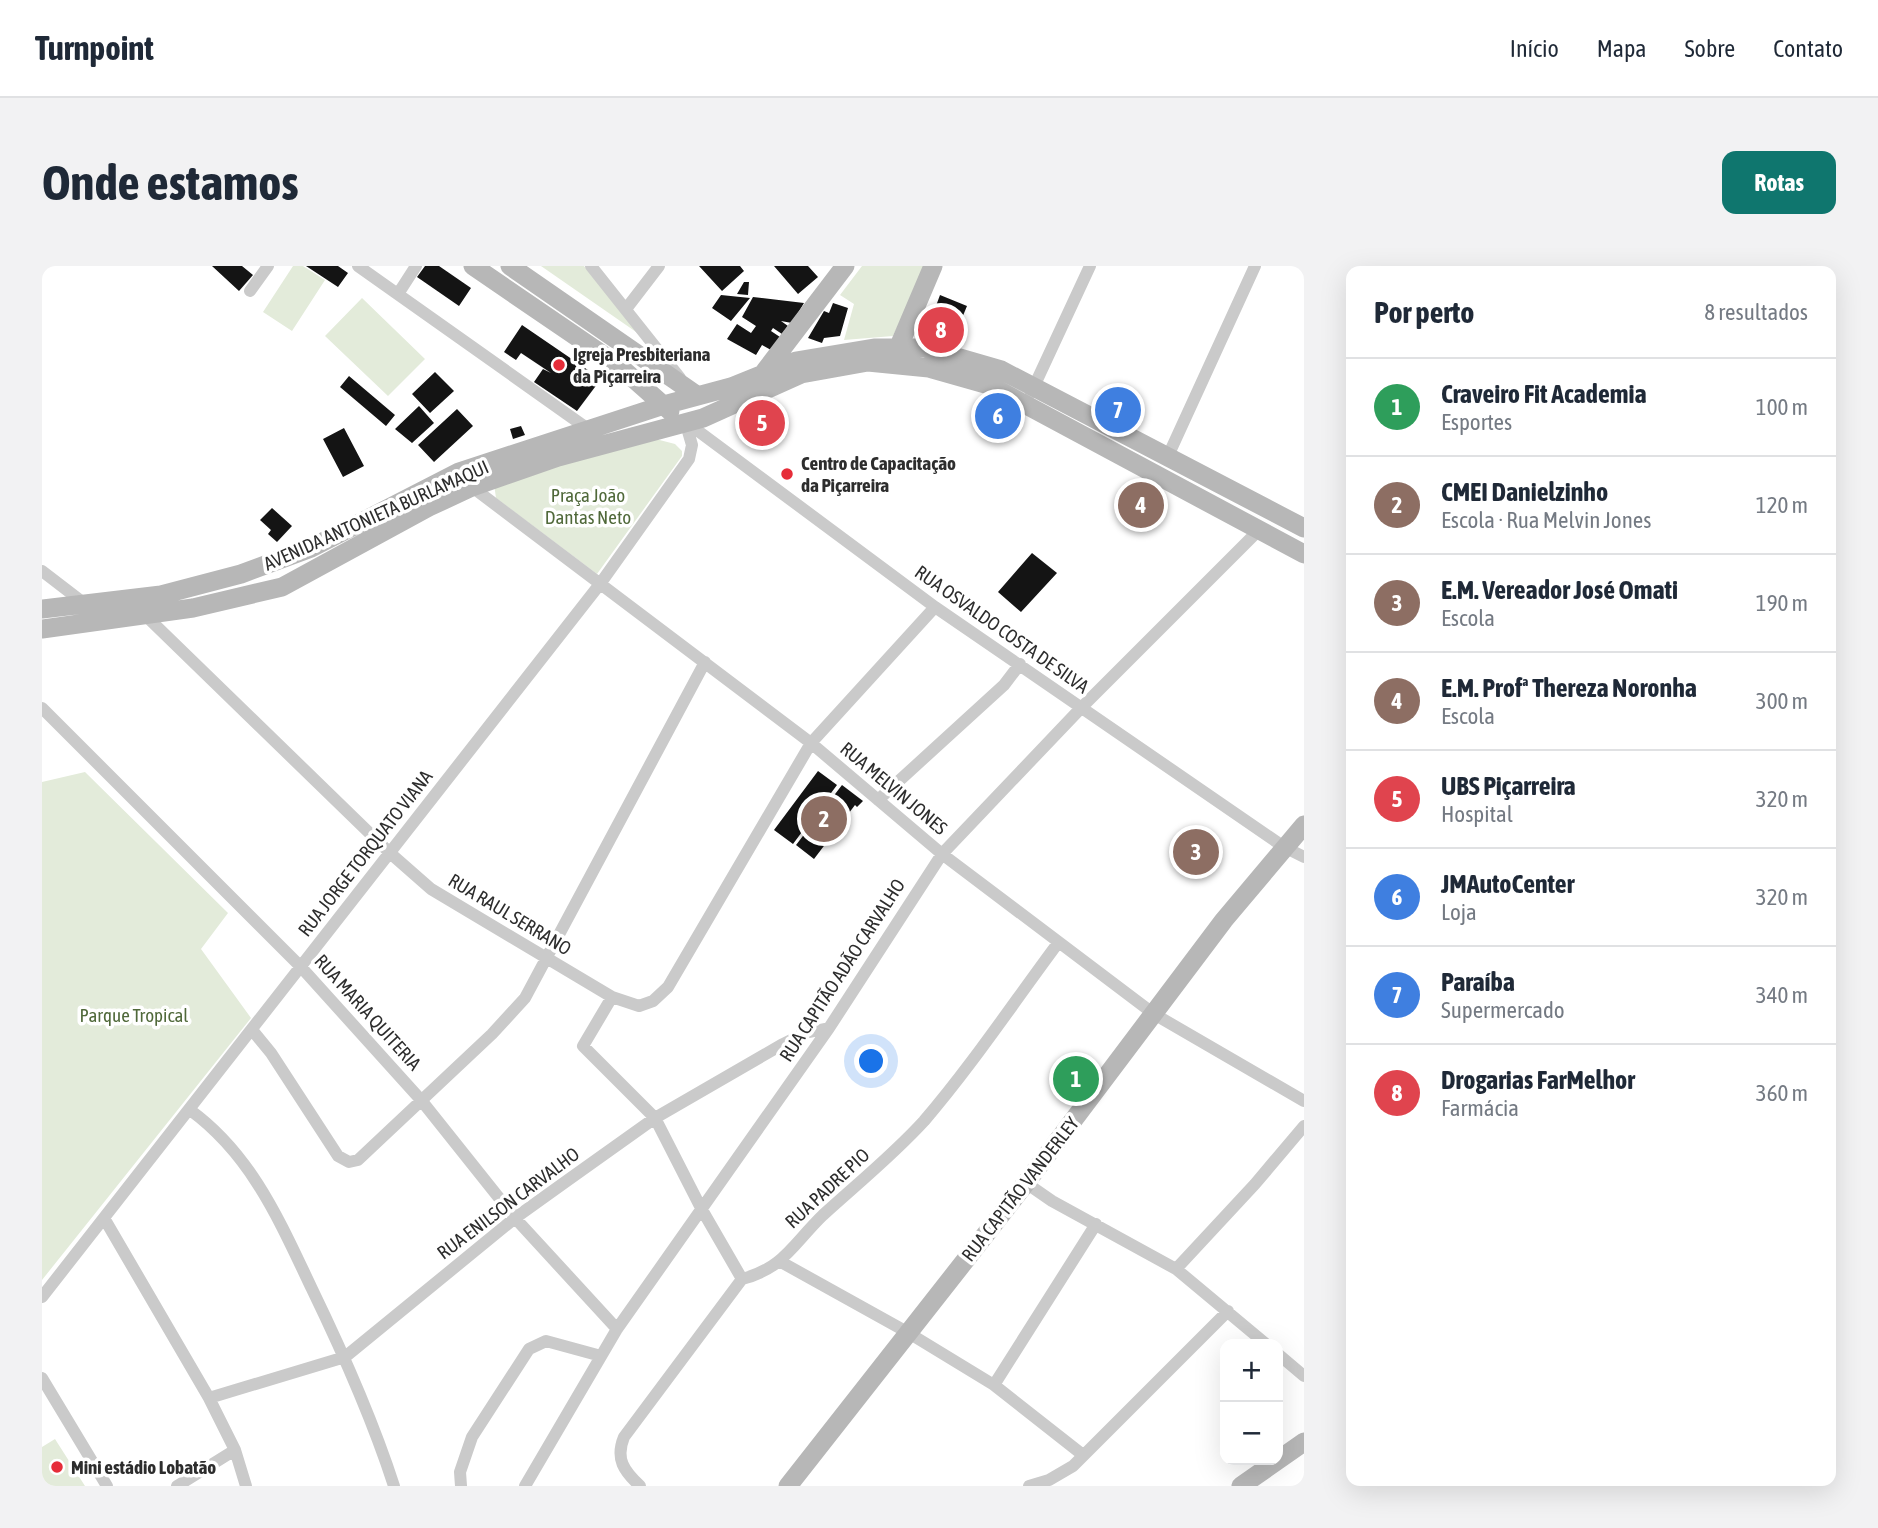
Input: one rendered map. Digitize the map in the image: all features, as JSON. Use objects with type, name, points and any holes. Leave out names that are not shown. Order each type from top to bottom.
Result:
[{"type":"main road","points":[[473,266],[618,365],[685,421]]},
{"type":"main road","points":[[510,266],[693,392]]},
{"type":"main road","points":[[762,375],[845,266]]},
{"type":"main road","points":[[899,346],[933,266]]},
{"type":"main road","points":[[795,334],[803,366]]},
{"type":"main road","points":[[803,366],[846,350],[899,346],[925,348],[977,362],[1034,386],[1304,528]]},
{"type":"main road","points":[[803,366],[868,362],[929,368],[989,384],[1304,554]]},
{"type":"main road","name":"AVENIDA ANTONIETA BURLAMAQUI","points":[[42,629],[216,604],[282,587],[340,555],[370,528],[459,472],[664,405],[693,392],[803,366]]},
{"type":"main road","name":"AVENIDA ANTONIETA BURLAMAQUI","points":[[42,610],[161,595],[201,586],[268,565],[331,537],[370,528],[471,487],[558,457],[703,418],[783,380],[803,366]]},
{"type":"main road","points":[[331,537],[340,555]]},
{"type":"main road","name":"RUA CAPITÃO VANDERLEY","points":[[788,1486],[1027,1183],[1284,847],[1304,825]]},
{"type":"main road","points":[[1241,1486],[1304,1442]]},
{"type":"street","points":[[250,291],[268,266]]},
{"type":"street","points":[[358,266],[588,429]]},
{"type":"street","points":[[398,293],[416,266]]},
{"type":"street","points":[[591,266],[693,392]]},
{"type":"street","points":[[626,309],[659,266]]},
{"type":"street","points":[[1026,404],[1090,266]]},
{"type":"street","points":[[1168,456],[1255,266]]},
{"type":"street","name":"RUA JORGE TORQUATO VIANA","points":[[42,1297],[253,1031],[600,584],[689,459],[692,445],[685,421]]},
{"type":"street","name":"RUA OSVALDO COSTA DE SILVA","points":[[685,421],[935,607],[1284,847],[1304,856]]},
{"type":"street","name":"RUA MELVIN JONES","points":[[471,487],[811,743],[942,854],[1154,1014],[1304,1101]]},
{"type":"street","name":"RUA CAPITÃO ADÃO CARVALHO","points":[[525,1486],[617,1329],[829,1028],[942,854],[1081,708],[1259,530]]},
{"type":"street","points":[[42,571],[85,604]]},
{"type":"street","points":[[811,743],[935,607]]},
{"type":"street","name":"RUA RAUL SERRANO","points":[[145,615],[390,853],[431,889],[612,997],[639,1006],[653,1001],[668,987],[811,743]]},
{"type":"street","points":[[253,1031],[271,1053],[338,1156],[349,1162],[358,1160],[492,1034],[525,998],[705,662]]},
{"type":"street","points":[[878,800],[996,692],[1020,664]]},
{"type":"street","name":"RUA MARIA QUITERIA","points":[[42,708],[114,783],[301,967],[421,1100],[515,1218],[617,1329]]},
{"type":"street","name":"RUA PADRE PIO","points":[[742,1279],[765,1272],[781,1262],[799,1238],[899,1148],[924,1120],[1058,943]]},
{"type":"street","points":[[612,997],[583,1046],[655,1118],[701,1208],[742,1279],[624,1437],[620,1462],[640,1486]]},
{"type":"street","name":"RUA ENILSON CARVALHO","points":[[209,1398],[345,1357],[515,1218],[655,1118],[783,1044],[805,1033],[829,1028]]},
{"type":"street","points":[[190,1110],[240,1157],[261,1185],[345,1357],[394,1486]]},
{"type":"street","points":[[1176,1269],[1255,1184],[1304,1126]]},
{"type":"street","points":[[1027,1183],[1052,1201],[1176,1269],[1260,1339]]},
{"type":"street","points":[[104,1218],[209,1398],[235,1450],[246,1486]]},
{"type":"street","points":[[994,1385],[1096,1224]]},
{"type":"street","points":[[781,1262],[907,1332],[994,1385],[1083,1455]]},
{"type":"street","points":[[1029,1486],[1062,1473],[1083,1455],[1228,1311]]},
{"type":"street","points":[[461,1486],[460,1472],[472,1437],[529,1349],[536,1343],[546,1341],[600,1356]]},
{"type":"street","points":[[1283,1358],[1304,1376]]},
{"type":"street","points":[[42,1378],[107,1486]]},
{"type":"street","points":[[177,1486],[235,1450]]},
{"type":"green space","points":[[293,266],[303,266],[325,280],[292,331],[263,312]]},
{"type":"green space","points":[[541,266],[584,266],[639,334]]},
{"type":"green space","points":[[862,266],[926,266],[893,336],[844,340],[854,304],[840,295]]},
{"type":"green space","points":[[362,298],[425,359],[388,396],[325,336]]},
{"type":"green space","name":"Praça João Dantas Neto","points":[[648,437],[675,444],[682,451],[682,456],[597,574],[496,498],[494,484]]},
{"type":"green space","name":"Parque Tropical","points":[[85,772],[228,913],[201,949],[251,1018],[42,1280],[42,782]]},
{"type":"green space","name":"Mini estádio Lobatão","points":[[55,1439],[85,1486],[42,1486],[42,1447]]},
{"type":"building","points":[[212,266],[242,266],[253,275],[239,291]]},
{"type":"building","points":[[306,266],[338,266],[348,273],[338,287]]},
{"type":"building","points":[[425,266],[439,266],[471,288],[459,306],[417,277]]},
{"type":"building","points":[[699,266],[740,266],[744,271],[722,291]]},
{"type":"building","points":[[774,266],[808,266],[818,277],[798,294]]},
{"type":"building","points":[[744,282],[749,282],[748,295],[737,294]]},
{"type":"building","points":[[721,295],[750,298],[731,321],[712,308]]},
{"type":"building","points":[[940,295],[967,306],[955,335],[926,333]]},
{"type":"building","points":[[753,297],[804,303],[792,323],[781,321],[788,326],[782,334],[773,328],[771,331],[780,337],[771,350],[762,345],[756,355],[727,339],[737,324],[751,333],[756,326],[742,317]]},
{"type":"building","points":[[833,303],[848,308],[840,336],[824,338],[822,343],[808,338],[824,311],[829,313]]},
{"type":"building","name":"Igreja Presbiteriana da Piçarreira","points":[[522,325],[601,379],[577,411],[534,382],[543,369],[551,373],[521,353],[516,360],[504,352]]},
{"type":"building","points":[[435,372],[454,391],[430,413],[412,394]]},
{"type":"building","points":[[349,376],[395,415],[386,426],[340,387]]},
{"type":"building","points":[[419,406],[434,423],[412,443],[395,429]]},
{"type":"building","points":[[457,409],[473,426],[434,462],[418,445]]},
{"type":"building","points":[[521,426],[525,435],[513,439],[510,429]]},
{"type":"building","points":[[344,428],[364,466],[343,477],[323,439]]},
{"type":"building","points":[[272,508],[292,526],[277,542],[268,534],[271,530],[260,520]]},
{"type":"building","points":[[1032,553],[1057,573],[1021,612],[998,592]]},
{"type":"building","points":[[818,771],[837,785],[793,844],[774,830]]},
{"type":"building","points":[[842,785],[863,801],[857,807],[855,805],[814,859],[796,845]]},
{"type":"place","name":"Drogarias FarMelhor","points":[[941,330]]},
{"type":"place","name":"Igreja Presbiteriana da Piçarreira","points":[[559,365]]},
{"type":"place","name":"Paraíba","points":[[1118,410]]},
{"type":"place","name":"JMAutoCenter","points":[[998,416]]},
{"type":"place","name":"UBS Piçarreira","points":[[762,423]]},
{"type":"place","name":"Centro de Capacitação da Piçarreira","points":[[787,474]]},
{"type":"place","name":"E.M. Profª Thereza Noronha","points":[[1141,505]]},
{"type":"place","name":"CMEI Danielzinho","points":[[824,819]]},
{"type":"place","name":"E.M. Vereador José Omati","points":[[1196,852]]},
{"type":"place","name":"Craveiro Fit Academia","points":[[1076,1079]]},
{"type":"place","name":"Mini estádio Lobatão","points":[[57,1467]]}]
